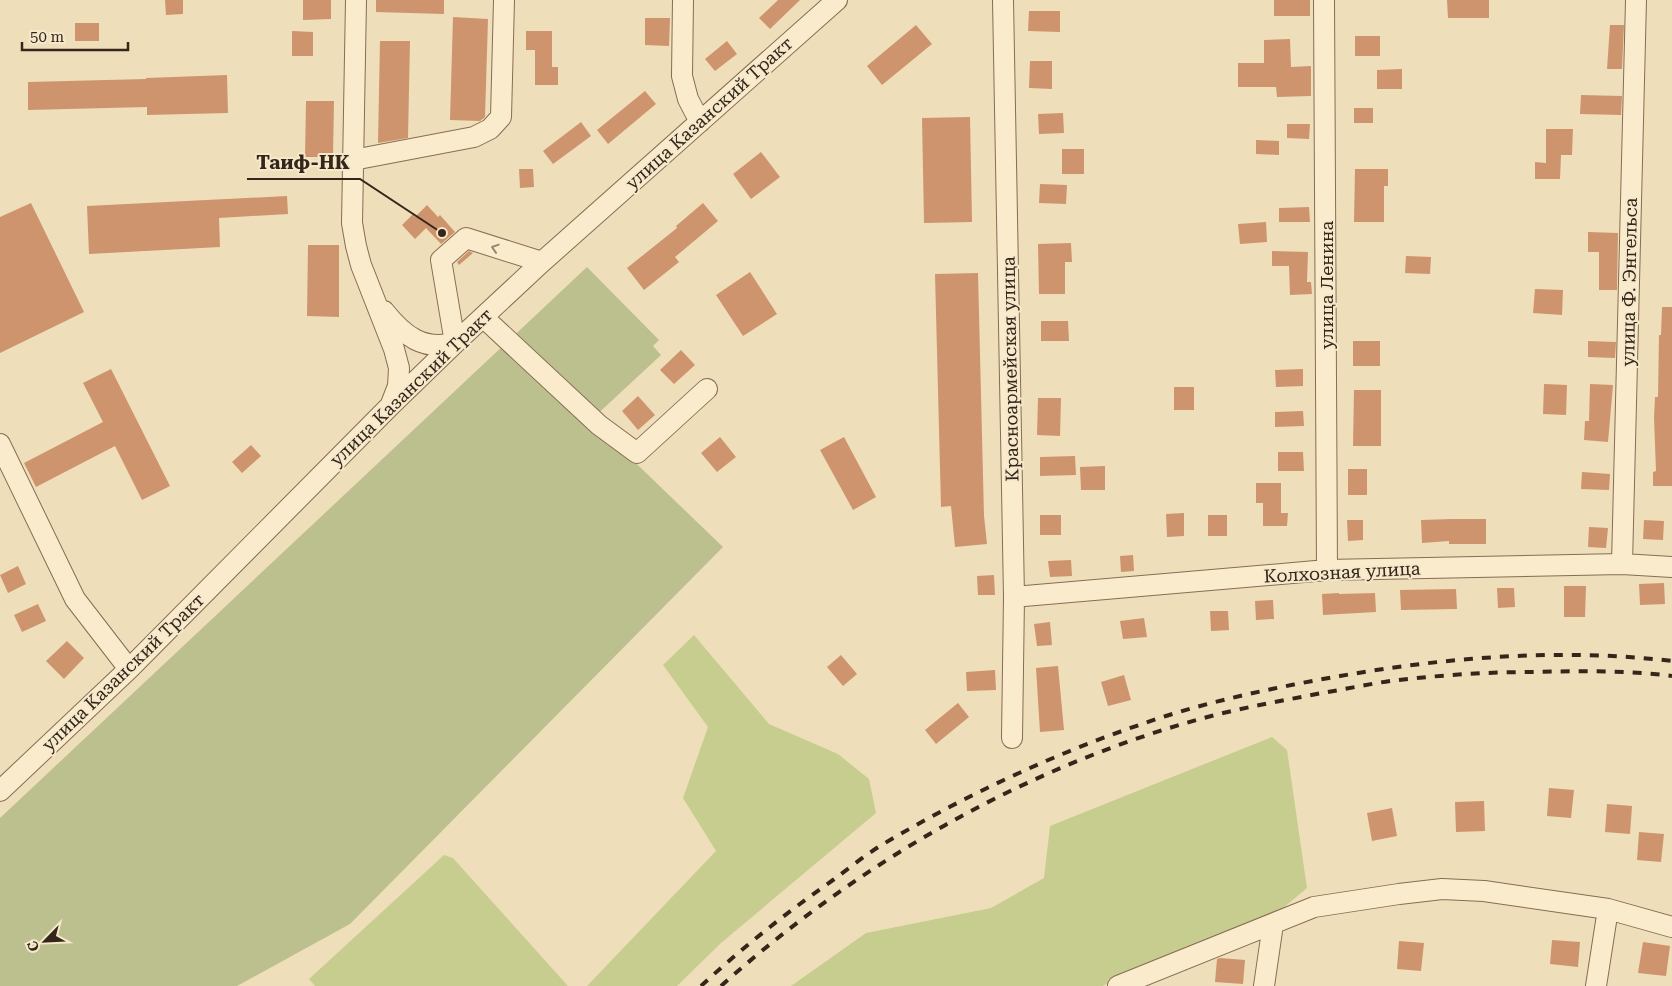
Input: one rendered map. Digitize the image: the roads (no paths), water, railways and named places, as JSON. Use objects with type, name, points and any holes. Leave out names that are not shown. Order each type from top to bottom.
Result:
[{"type":"street","points":[[356,0],[352,222],[361,265],[377,302],[399,368],[398,386],[390,406]]},
{"type":"street","points":[[353,160],[474,137],[490,129],[500,117],[504,0]]},
{"type":"street","points":[[683,0],[682,76],[688,99],[700,122]]},
{"type":"street","name":"улица Казанский Тракт","points":[[4,779],[129,669],[455,343],[542,262],[837,0]]},
{"type":"street","name":"Красноармейская улица","points":[[1003,0],[1014,597],[1012,738]]},
{"type":"street","name":"улица Ленина","points":[[1324,0],[1327,570]]},
{"type":"street","name":"улица Ф. Энгельса","points":[[1622,564],[1636,0]]},
{"type":"street","points":[[377,302],[397,327],[412,338],[431,345],[444,346],[455,343],[440,260],[466,238],[542,262]]},
{"type":"street","points":[[483,317],[599,425],[637,453],[707,389]]},
{"type":"street","points":[[0,444],[75,599],[129,669]]},
{"type":"street","name":"Колхозная улица","points":[[1014,597],[1327,570],[1622,564],[1672,567]]},
{"type":"street","points":[[1118,986],[1314,907],[1442,889],[1484,891],[1608,909],[1672,927]]},
{"type":"street","points":[[1596,986],[1608,909]]},
{"type":"street","points":[[1264,986],[1273,924]]},
{"type":"railway","points":[[701,986],[781,918],[880,846],[974,794],[1039,764],[1105,737],[1164,717],[1238,696],[1289,685],[1381,669],[1464,659],[1506,656],[1589,655],[1672,661]]},
{"type":"railway","points":[[721,986],[773,942],[828,900],[886,861],[945,825],[1007,793],[1070,764],[1134,740],[1230,711],[1398,680],[1482,673],[1567,671],[1620,672],[1672,676]]},
{"type":"place","name":"Таиф-НК","points":[[442,233]]}]
